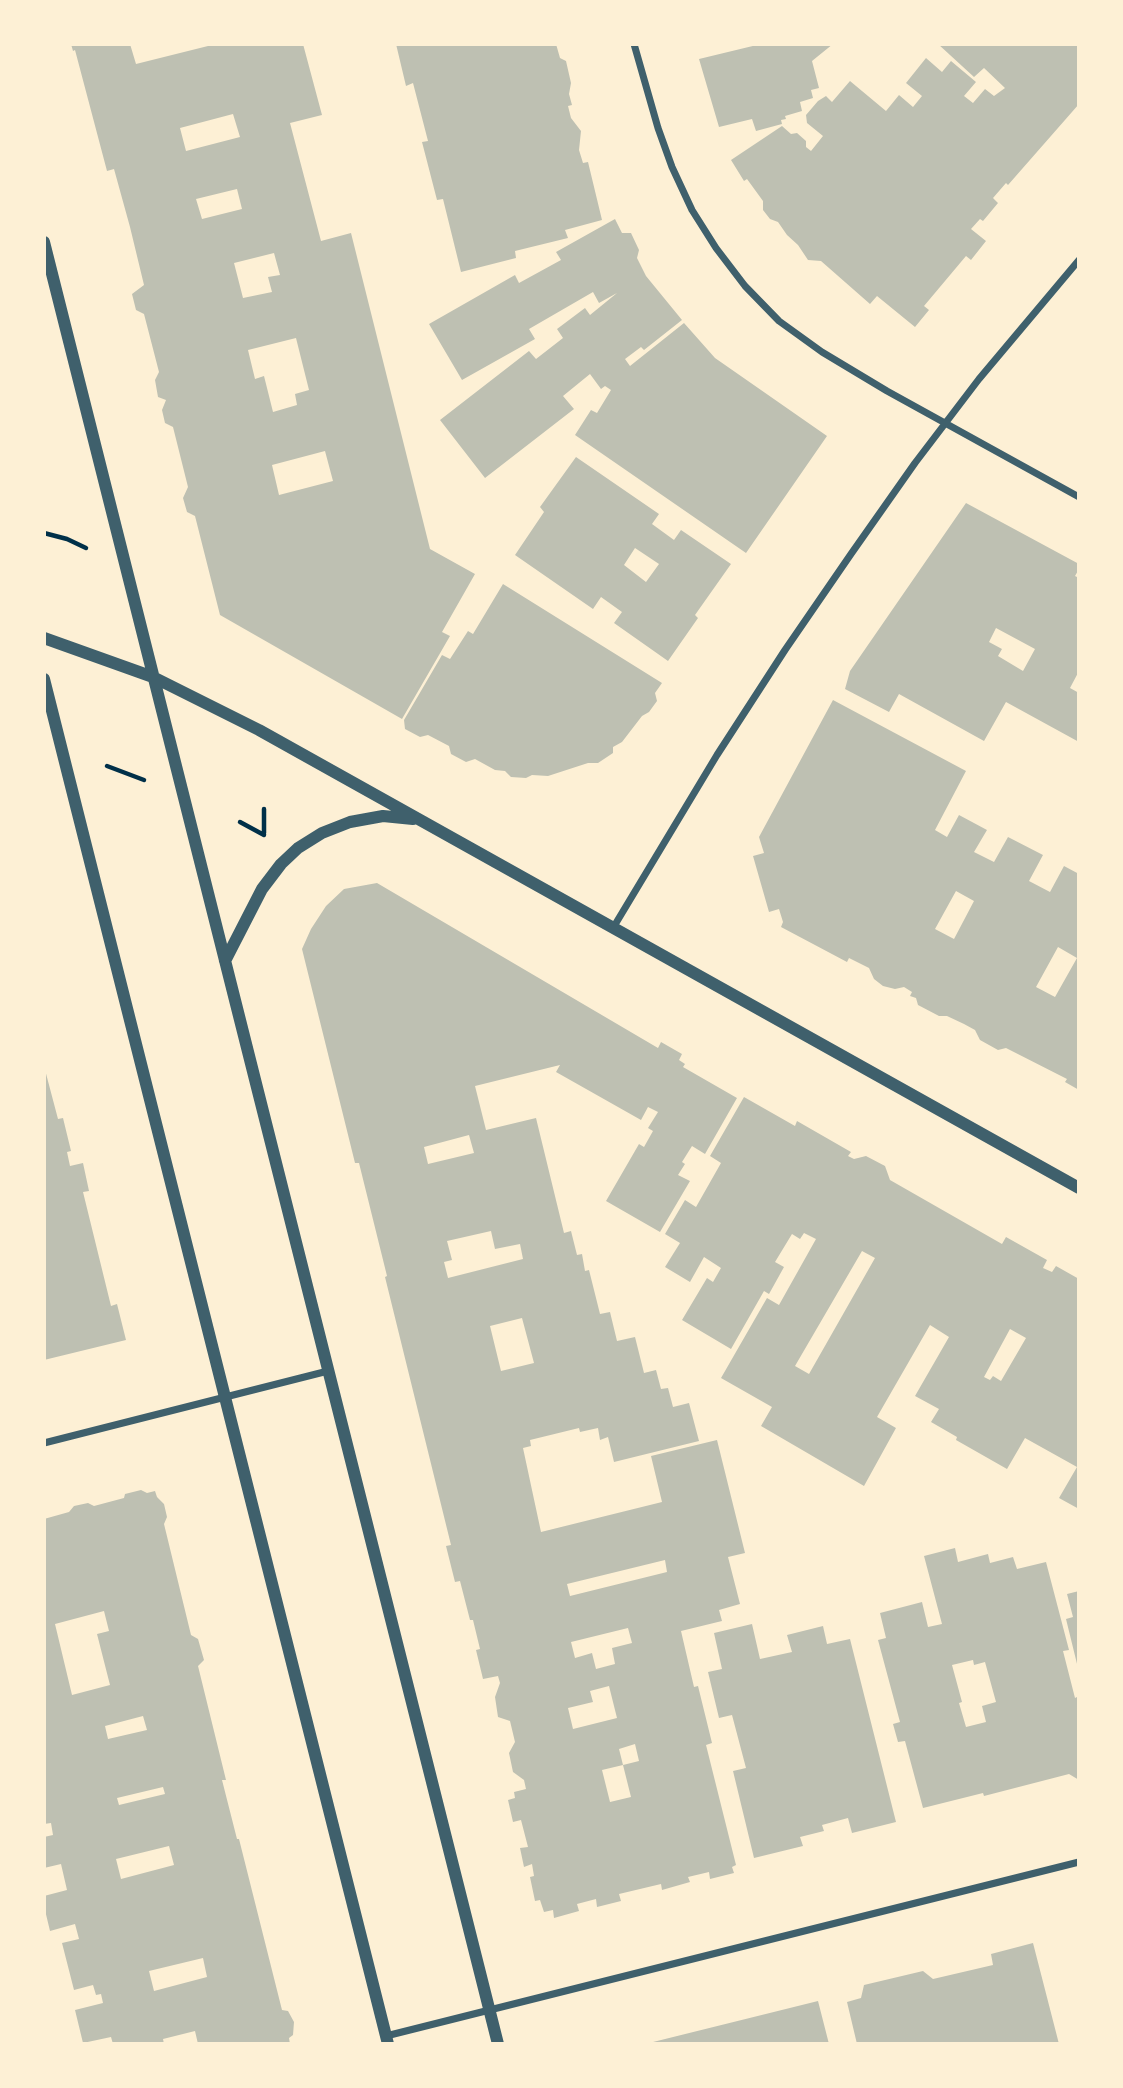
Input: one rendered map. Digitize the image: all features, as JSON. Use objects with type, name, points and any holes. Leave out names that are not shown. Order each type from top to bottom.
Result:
[{"type":"street","points":[[634,44],[672,167],[692,210],[745,286],[779,321],[822,352],[1079,497]]},
{"type":"street","points":[[44,242],[498,2044]]},
{"type":"street","points":[[613,928],[717,755],[865,533],[986,370],[1079,260]]},
{"type":"street","points":[[44,638],[153,677],[259,730],[1079,1188]]},
{"type":"street","points":[[44,679],[387,2040],[489,2010],[1079,1862]]},
{"type":"street","points":[[225,961],[262,889],[281,864],[298,848],[322,833],[350,822],[383,816],[419,820]]},
{"type":"street","points":[[44,1443],[328,1371]]},
{"type":"path","points":[[44,533],[92,550]]},
{"type":"path","points":[[107,766],[150,782]]},
{"type":"path","points":[[264,809],[264,835]]},
{"type":"building","points":[[71,44],[130,44],[136,64],[216,44],[303,44],[322,115],[290,123],[321,241],[351,233],[430,549],[475,574],[442,632],[450,636],[402,719],[220,615],[195,516],[187,512],[183,498],[188,487],[173,427],[165,423],[162,410],[166,400],[158,397],[155,380],[159,372],[144,314],[136,310],[132,294],[144,285],[130,227],[114,169],[107,171],[75,50],[73,51]],"holes":[[[233,114],[240,137],[186,151],[180,128]],[[237,189],[242,209],[202,219],[196,199]],[[274,253],[280,275],[268,277],[272,292],[243,298],[234,263]],[[296,338],[309,390],[295,394],[297,405],[273,412],[264,376],[255,379],[248,350]],[[325,451],[333,481],[279,495],[272,465]]]},
{"type":"building","points":[[396,44],[556,44],[560,58],[566,61],[572,105],[568,106],[571,118],[581,131],[579,150],[583,163],[588,162],[602,220],[565,230],[568,238],[515,251],[516,258],[461,272],[443,199],[437,200],[422,142],[428,141],[413,83],[406,86]]},
{"type":"building","points":[[761,44],[833,44],[812,61],[819,88],[811,90],[813,98],[800,102],[802,111],[785,116],[786,119],[781,120],[782,124],[756,131],[752,119],[719,127],[699,59]]},
{"type":"building","points":[[938,44],[1079,44],[1079,104],[1008,185],[1006,183],[993,198],[998,203],[983,221],[980,219],[971,229],[986,241],[971,260],[966,256],[924,306],[929,310],[915,327],[877,296],[870,304],[821,261],[808,260],[778,222],[770,219],[763,210],[763,201],[747,179],[744,181],[731,160],[782,126],[791,134],[797,133],[806,141],[806,147],[811,151],[823,136],[807,123],[806,115],[826,96],[832,102],[850,81],[886,111],[899,95],[913,107],[922,96],[906,83],[926,58],[942,72],[951,61],[976,82],[964,96],[973,103],[985,89],[994,96],[1005,88],[984,68],[974,77]]},
{"type":"building","points":[[615,219],[622,233],[631,233],[639,250],[637,258],[646,276],[682,320],[644,350],[641,347],[625,359],[630,366],[684,323],[715,358],[827,436],[746,553],[575,435],[591,410],[597,413],[611,390],[605,386],[601,389],[590,374],[563,396],[574,409],[485,478],[440,420],[529,351],[536,359],[563,338],[557,329],[585,308],[590,315],[617,293],[599,303],[593,292],[529,329],[535,339],[462,380],[429,324],[515,275],[519,283],[561,260],[556,252]]},
{"type":"building","points":[[576,457],[659,514],[652,524],[674,540],[681,530],[731,564],[695,615],[698,618],[668,661],[614,623],[622,612],[601,597],[593,609],[515,555],[544,512],[540,507]],"holes":[[[635,548],[659,564],[646,582],[624,565]]]},
{"type":"building","points":[[966,503],[1079,564],[1075,576],[1079,578],[1079,671],[1070,688],[1079,693],[1079,742],[1006,702],[984,741],[899,694],[889,712],[845,689],[850,671]],"holes":[[[996,628],[1035,649],[1023,671],[998,656],[1002,649],[989,642]]]},
{"type":"building","points":[[503,584],[662,683],[655,693],[657,701],[649,712],[642,716],[622,742],[613,747],[613,753],[598,763],[588,763],[548,776],[511,777],[505,771],[495,770],[475,759],[466,762],[451,754],[449,746],[428,735],[420,737],[405,729],[404,720],[442,655],[450,659],[468,631],[473,634]]},
{"type":"building","points":[[833,700],[966,771],[935,830],[947,837],[959,815],[987,830],[974,852],[994,862],[1008,837],[1043,855],[1029,881],[1050,892],[1064,866],[1079,874],[1079,1090],[1065,1082],[1067,1079],[1006,1048],[998,1050],[980,1040],[975,1030],[964,1024],[947,1016],[939,1016],[918,1005],[916,998],[910,996],[912,992],[904,987],[895,989],[883,986],[874,979],[869,968],[849,958],[847,962],[781,927],[783,922],[779,909],[769,912],[753,856],[764,853],[759,837]],"holes":[[[956,891],[974,901],[954,939],[935,929]],[[1058,947],[1077,958],[1055,997],[1036,987]]]},
{"type":"building","points":[[377,883],[658,1048],[661,1042],[682,1054],[679,1060],[685,1064],[683,1067],[737,1098],[705,1154],[692,1146],[682,1162],[685,1164],[678,1175],[690,1181],[660,1232],[606,1201],[639,1144],[644,1147],[653,1131],[648,1128],[658,1112],[648,1107],[641,1120],[556,1072],[560,1065],[475,1086],[486,1130],[536,1118],[564,1233],[571,1231],[577,1255],[582,1254],[585,1271],[589,1270],[600,1314],[610,1312],[617,1341],[635,1337],[644,1373],[656,1370],[661,1389],[668,1388],[673,1407],[689,1403],[699,1441],[614,1462],[608,1437],[600,1440],[598,1428],[580,1432],[579,1428],[530,1440],[531,1446],[523,1448],[541,1532],[662,1502],[651,1456],[717,1440],[745,1553],[728,1557],[740,1604],[719,1610],[722,1621],[681,1631],[694,1687],[698,1686],[712,1743],[706,1745],[736,1865],[732,1867],[734,1873],[710,1879],[709,1872],[688,1877],[690,1882],[662,1890],[661,1884],[619,1894],[621,1901],[597,1907],[596,1899],[577,1904],[579,1911],[554,1918],[553,1910],[544,1912],[540,1900],[535,1901],[530,1877],[534,1876],[532,1864],[524,1867],[520,1848],[528,1847],[521,1820],[513,1822],[508,1800],[515,1798],[514,1792],[526,1789],[524,1780],[513,1772],[509,1753],[515,1742],[510,1721],[498,1717],[495,1697],[500,1683],[498,1676],[483,1679],[473,1620],[470,1620],[460,1581],[455,1582],[446,1546],[451,1545],[385,1277],[387,1276],[359,1163],[355,1163],[302,949],[326,906],[344,889]],"holes":[[[469,1135],[474,1153],[428,1164],[424,1147]],[[491,1231],[495,1249],[520,1244],[523,1259],[448,1278],[444,1262],[452,1260],[447,1241]],[[522,1318],[534,1363],[501,1371],[490,1326]],[[665,1560],[667,1572],[570,1596],[567,1584]],[[628,1628],[632,1643],[612,1648],[615,1664],[596,1669],[592,1653],[575,1658],[571,1642]],[[609,1686],[617,1718],[573,1729],[568,1708],[593,1702],[590,1691]],[[635,1744],[639,1761],[623,1765],[619,1749]],[[623,1765],[631,1797],[610,1802],[602,1770]]]},
{"type":"building","points":[[44,1066],[58,1119],[63,1118],[71,1151],[67,1152],[70,1166],[83,1163],[89,1191],[83,1192],[111,1306],[117,1304],[126,1340],[44,1360]]},
{"type":"building","points":[[744,1097],[795,1126],[797,1121],[851,1152],[848,1156],[854,1159],[866,1156],[885,1166],[890,1180],[1002,1244],[1006,1237],[1047,1260],[1043,1268],[1052,1272],[1056,1266],[1079,1279],[1079,1509],[1059,1498],[1077,1467],[1025,1438],[1007,1469],[956,1440],[957,1437],[931,1422],[939,1409],[915,1396],[949,1337],[930,1325],[877,1417],[896,1428],[864,1486],[761,1426],[772,1407],[721,1378],[767,1298],[779,1305],[816,1239],[804,1233],[800,1239],[792,1234],[775,1262],[784,1267],[769,1294],[764,1291],[731,1349],[682,1320],[707,1278],[713,1282],[721,1268],[704,1257],[690,1282],[665,1267],[680,1243],[665,1234],[685,1200],[696,1207],[721,1163],[710,1156]],"holes":[[[862,1251],[875,1258],[809,1374],[795,1366]],[[1010,1329],[1026,1338],[1001,1381],[993,1376],[990,1380],[984,1377]]]},
{"type":"building","points":[[141,1490],[147,1493],[155,1491],[164,1504],[167,1517],[164,1524],[191,1635],[198,1639],[204,1660],[198,1666],[226,1780],[222,1780],[282,2010],[288,2011],[294,2022],[290,2044],[198,2044],[195,2031],[163,2039],[164,2044],[113,2044],[111,2037],[83,2043],[75,2010],[103,2003],[101,1994],[96,1995],[93,1985],[74,1990],[62,1943],[79,1939],[75,1924],[50,1931],[44,1906],[44,1896],[67,1890],[61,1864],[44,1868],[44,1837],[53,1835],[51,1823],[44,1824],[44,1519],[69,1512],[74,1506],[88,1503],[94,1506],[124,1498],[125,1494]],"holes":[[[104,1611],[109,1631],[97,1634],[110,1685],[72,1695],[55,1624]],[[143,1716],[147,1730],[108,1739],[105,1726]],[[163,1787],[165,1794],[119,1805],[117,1798]],[[169,1846],[174,1865],[121,1879],[116,1859]],[[203,1958],[207,1977],[154,1991],[149,1971]]]},
{"type":"building","points":[[955,1548],[958,1562],[988,1554],[990,1563],[1013,1557],[1017,1569],[1046,1562],[1069,1650],[1063,1651],[1075,1698],[1079,1696],[1079,1780],[1069,1774],[984,1796],[983,1793],[923,1808],[905,1741],[898,1742],[893,1724],[900,1722],[878,1640],[886,1638],[880,1613],[922,1602],[928,1627],[942,1624],[924,1556]],"holes":[[[973,1660],[974,1665],[985,1662],[996,1702],[982,1706],[986,1722],[966,1727],[952,1665]]]},
{"type":"building","points":[[1079,1591],[1078,1668],[1066,1619],[1073,1617],[1067,1594]]},
{"type":"building","points":[[752,1624],[760,1659],[792,1652],[787,1635],[823,1626],[827,1644],[850,1639],[896,1822],[852,1833],[848,1818],[822,1825],[824,1831],[800,1837],[803,1846],[754,1858],[733,1771],[746,1768],[732,1715],[719,1718],[708,1672],[722,1669],[714,1633]]},
{"type":"building","points":[[1033,1943],[1059,2044],[857,2044],[847,2002],[861,1998],[864,1985],[923,1971],[933,1979],[993,1965],[991,1954]]},
{"type":"building","points":[[818,2001],[829,2044],[649,2044],[649,2043]]}]
